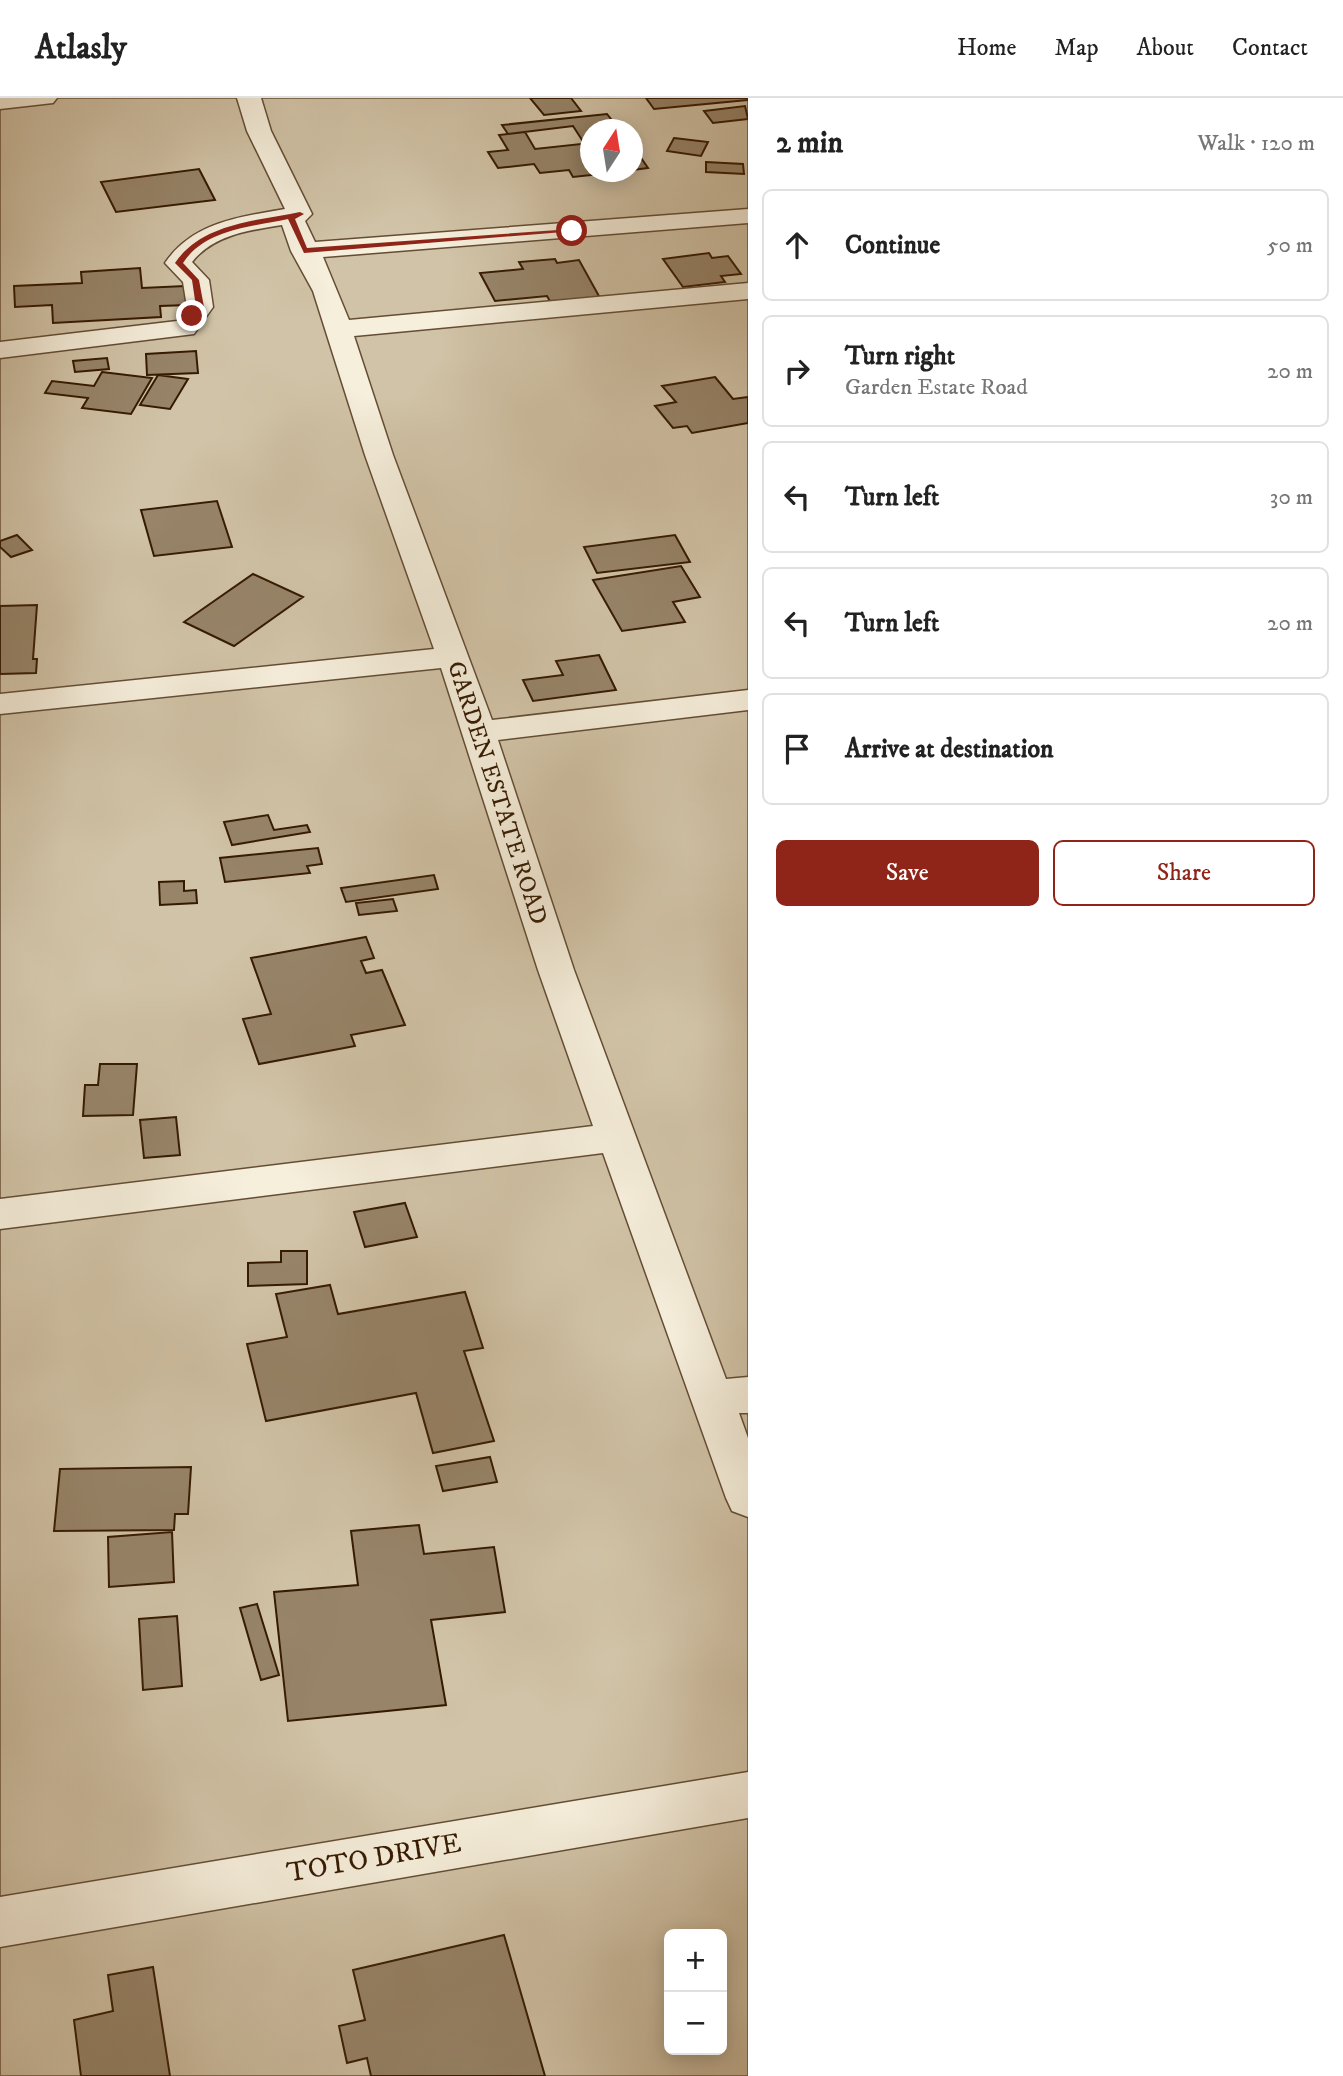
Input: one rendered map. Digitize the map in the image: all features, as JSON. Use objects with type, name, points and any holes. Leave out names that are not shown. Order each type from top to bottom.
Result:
[{"type":"street","points":[[0,102],[45,98]]},
{"type":"street","name":"GARDEN ESTATE ROAD","points":[[250,98],[259,131],[300,214],[291,218],[304,251],[326,291],[379,455],[479,732],[556,970],[619,1137],[731,1396],[748,1498]]},
{"type":"street","points":[[0,350],[185,328],[200,307],[196,280],[178,263],[189,248],[222,230],[300,214]]},
{"type":"street","points":[[304,251],[748,216]]},
{"type":"street","points":[[338,329],[748,291]]},
{"type":"street","points":[[0,704],[453,657]]},
{"type":"street","points":[[479,732],[748,700]]},
{"type":"street","points":[[0,1214],[619,1137]]},
{"type":"street","name":"TOTO DRIVE","points":[[0,1922],[748,1795]]},
{"type":"shaded area","points":[[0,98],[748,98],[748,2076],[0,2076]]},
{"type":"building","points":[[530,98],[571,98],[581,111],[544,115]]},
{"type":"building","points":[[646,98],[748,98],[748,100],[654,109]]},
{"type":"building","points":[[745,106],[748,119],[713,123],[704,111]]},
{"type":"building","points":[[607,114],[611,119],[580,119],[580,137],[573,126],[508,134],[502,125]]},
{"type":"building","points":[[525,132],[535,149],[580,144],[580,176],[573,177],[569,170],[540,173],[534,164],[498,168],[488,152],[508,150],[499,135]]},
{"type":"building","points":[[674,138],[708,142],[701,156],[667,151]]},
{"type":"building","points":[[706,162],[743,164],[744,174],[706,172]]},
{"type":"building","points":[[199,169],[215,200],[116,212],[101,182]]},
{"type":"building","points":[[709,253],[712,258],[728,256],[741,274],[721,276],[725,282],[683,287],[663,259]]},
{"type":"building","points":[[555,259],[557,263],[579,260],[600,298],[551,303],[547,296],[495,301],[480,273],[523,269],[519,262]]},
{"type":"building","points":[[140,268],[142,288],[185,286],[188,305],[160,306],[161,317],[53,323],[52,305],[15,307],[14,286],[82,283],[81,272]]},
{"type":"building","points":[[196,351],[198,373],[147,375],[146,354]]},
{"type":"building","points":[[107,358],[109,369],[75,372],[73,361]]},
{"type":"building","points":[[102,372],[152,378],[131,414],[82,408],[88,398],[45,393],[52,381],[94,386]]},
{"type":"building","points":[[158,375],[188,379],[170,409],[140,405]]},
{"type":"building","points":[[715,377],[733,399],[748,397],[748,423],[692,433],[687,426],[673,428],[655,406],[676,402],[662,386]]},
{"type":"building","points":[[217,501],[232,547],[154,556],[141,510]]},
{"type":"building","points":[[17,535],[32,550],[11,557],[0,547],[0,541]]},
{"type":"building","points":[[675,535],[690,562],[597,573],[584,547]]},
{"type":"building","points":[[681,566],[700,597],[673,602],[685,622],[622,631],[593,580]]},
{"type":"building","points":[[253,574],[303,597],[234,646],[184,622]]},
{"type":"building","points":[[37,605],[33,659],[37,659],[36,673],[0,674],[0,606]]},
{"type":"building","points":[[599,655],[616,690],[533,701],[523,680],[563,675],[556,661]]},
{"type":"building","points":[[268,815],[274,830],[307,825],[310,832],[232,845],[224,822]]},
{"type":"building","points":[[318,848],[322,864],[307,866],[310,873],[225,882],[220,858]]},
{"type":"building","points":[[434,875],[438,889],[346,902],[341,888]]},
{"type":"building","points":[[184,881],[184,891],[196,890],[197,903],[160,905],[159,882]]},
{"type":"building","points":[[393,899],[397,911],[359,915],[356,903]]},
{"type":"building","points":[[366,937],[374,958],[361,961],[366,973],[382,970],[405,1025],[351,1035],[355,1046],[259,1064],[243,1019],[271,1014],[251,958]]},
{"type":"building","points":[[100,1064],[137,1064],[133,1115],[83,1116],[85,1085],[98,1085]]},
{"type":"building","points":[[176,1117],[180,1155],[144,1158],[140,1120]]},
{"type":"building","points":[[405,1203],[417,1237],[365,1247],[354,1212]]},
{"type":"building","points":[[281,1251],[307,1251],[307,1284],[248,1286],[248,1263],[281,1262]]},
{"type":"building","points":[[330,1285],[338,1314],[465,1292],[483,1348],[464,1351],[494,1441],[433,1453],[416,1393],[266,1421],[247,1344],[287,1337],[276,1294]]},
{"type":"building","points":[[490,1457],[497,1482],[443,1491],[436,1466]]},
{"type":"building","points":[[191,1467],[188,1514],[175,1514],[174,1530],[54,1531],[60,1469]]},
{"type":"building","points":[[419,1525],[424,1554],[494,1547],[505,1612],[431,1620],[446,1705],[288,1721],[274,1592],[358,1585],[351,1531]]},
{"type":"building","points":[[172,1532],[174,1582],[109,1587],[108,1537]]},
{"type":"building","points":[[257,1604],[279,1675],[261,1680],[240,1608]]},
{"type":"building","points":[[177,1616],[182,1686],[143,1690],[139,1619]]},
{"type":"building","points":[[504,1935],[545,2076],[371,2076],[367,2058],[347,2063],[339,2026],[365,2020],[353,1970]]},
{"type":"building","points":[[153,1967],[170,2076],[81,2076],[74,2020],[113,2011],[108,1975]]},
{"type":"route","points":[[192,316],[200,307],[196,280],[178,263],[189,248],[222,230],[300,214],[291,218],[304,251],[572,231]]}]
